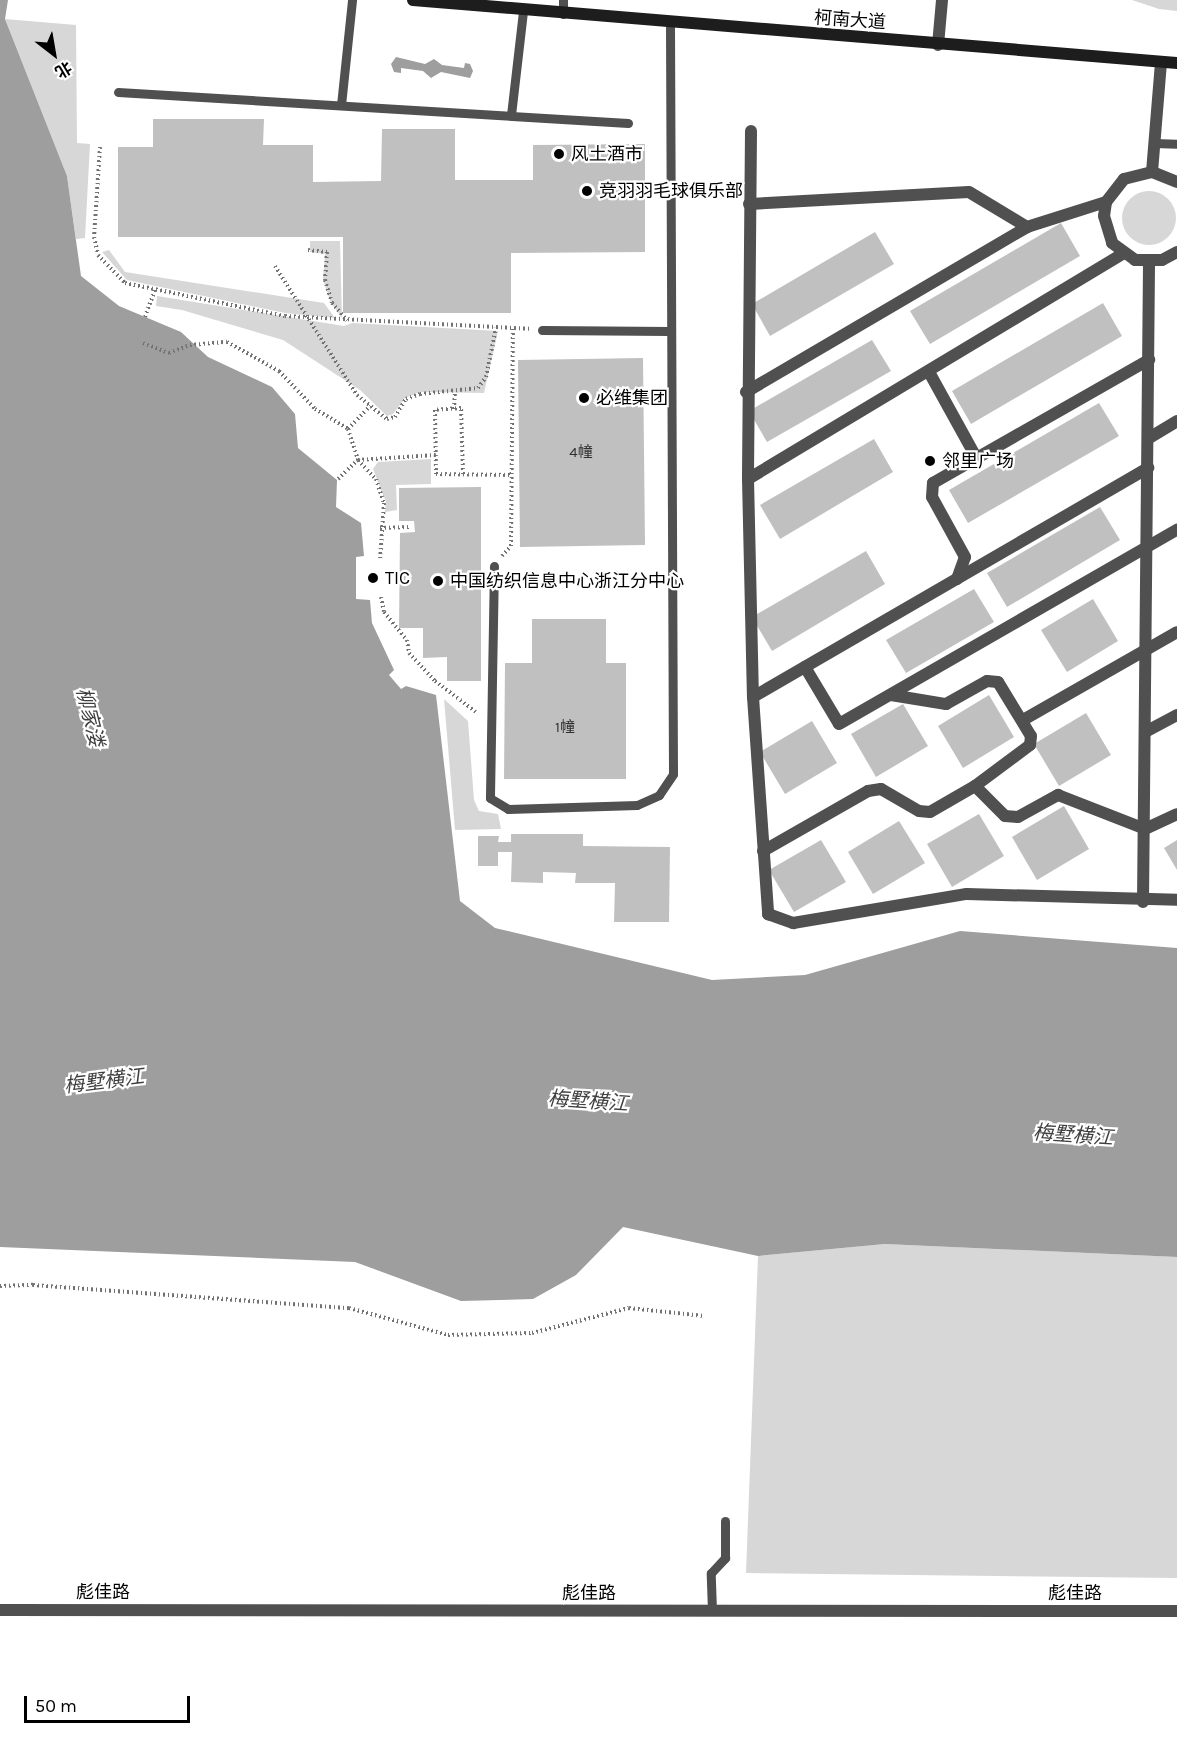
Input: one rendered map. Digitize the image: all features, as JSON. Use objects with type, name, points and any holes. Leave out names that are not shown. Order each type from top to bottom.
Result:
[{"type":"main road","name":"柯南大道","points":[[413,0],[457,2],[670,24],[1177,63]]},
{"type":"street","points":[[938,45],[942,0]]},
{"type":"street","points":[[1152,172],[1161,62]]},
{"type":"street","points":[[751,131],[746,393],[753,697],[768,914],[793,923],[967,894],[1143,902],[1177,900]]},
{"type":"street","points":[[746,393],[1027,227],[1106,202],[1124,179],[1152,172],[1177,182]]},
{"type":"street","points":[[749,204],[969,192],[1027,227]]},
{"type":"street","points":[[1106,202],[1106,230],[1122,254],[1149,262],[1177,252]]},
{"type":"street","points":[[748,479],[1122,254]]},
{"type":"street","points":[[1143,902],[1148,650],[1149,262]]},
{"type":"street","points":[[957,579],[965,557],[932,497],[933,483],[1149,360]]},
{"type":"street","points":[[929,372],[977,459]]},
{"type":"street","points":[[1149,438],[1177,421]]},
{"type":"street","points":[[753,697],[1148,468]]},
{"type":"street","points":[[805,667],[839,724],[1177,530]]},
{"type":"street","points":[[1023,720],[1177,632]]},
{"type":"street","points":[[763,851],[867,790],[881,789],[919,811],[930,812],[975,786],[1030,746],[1031,736],[1023,720],[998,682],[987,681],[946,704],[891,695]]},
{"type":"street","points":[[1147,731],[1177,715]]},
{"type":"street","points":[[975,786],[1005,816],[1018,817],[1058,795],[1145,829],[1177,814]]},
{"type":"street","name":"彪佳路","points":[[0,1610],[1177,1611]]},
{"type":"lane","points":[[341,105],[352,0]]},
{"type":"lane","points":[[563,14],[564,0]]},
{"type":"lane","points":[[511,115],[523,10]]},
{"type":"lane","points":[[494,566],[490,798],[508,809],[637,805],[659,795],[673,774],[669,331],[670,24]]},
{"type":"lane","points":[[118,92],[628,123]]},
{"type":"lane","points":[[1154,143],[1177,144]]},
{"type":"lane","points":[[542,330],[669,331]]},
{"type":"lane","points":[[712,1611],[711,1573],[725,1558],[725,1521]]},
{"type":"path","points":[[99,147],[94,237],[98,255],[125,283],[309,319],[542,330]]},
{"type":"path","points":[[308,250],[327,252],[325,280],[332,303],[348,321]]},
{"type":"path","points":[[275,266],[343,376],[370,406],[387,419],[395,417],[406,399],[420,394],[468,392],[482,382],[496,328]]},
{"type":"path","points":[[145,317],[155,290]]},
{"type":"path","points":[[494,566],[511,546],[513,329]]},
{"type":"path","points":[[143,343],[169,353],[227,342],[279,370],[315,409],[348,429],[358,460],[376,479],[384,502],[380,528],[380,560]]},
{"type":"path","points":[[454,409],[455,392]]},
{"type":"path","points":[[348,429],[370,406]]},
{"type":"path","points":[[463,474],[461,408],[435,410],[436,474],[512,475]]},
{"type":"path","points":[[338,479],[358,460],[436,455]]},
{"type":"path","points":[[380,528],[409,527]]},
{"type":"path","points":[[381,597],[388,619],[407,640],[409,653],[435,681],[490,720]]},
{"type":"path","points":[[0,1286],[33,1285],[349,1308],[448,1335],[532,1333],[629,1308],[705,1317]]},
{"type":"shaded area","points":[[1132,0],[1177,0],[1177,11],[1159,9]]},
{"type":"shaded area","points":[[5,19],[76,25],[77,143],[90,144],[85,238],[76,239],[67,176]]},
{"type":"shaded area","points":[[1149,191],[1159,193],[1168,199],[1174,208],[1176,218],[1174,228],[1168,237],[1159,243],[1149,245],[1139,243],[1130,237],[1124,228],[1122,218],[1124,208],[1130,199],[1139,193]]},
{"type":"shaded area","points":[[310,241],[340,241],[342,318],[331,303],[323,280],[325,254],[310,252]]},
{"type":"shaded area","points":[[109,250],[125,272],[324,303],[335,318],[285,313],[127,280],[102,252]]},
{"type":"shaded area","points":[[157,296],[344,326],[352,323],[498,331],[484,393],[420,392],[405,398],[393,414],[387,416],[360,390],[283,340],[182,310],[156,306]]},
{"type":"shaded area","points":[[431,459],[431,484],[396,485],[397,510],[385,512],[386,502],[373,469],[378,462]]},
{"type":"shaded area","points":[[444,699],[468,721],[474,800],[479,811],[498,814],[501,829],[455,830]]},
{"type":"shaded area","points":[[885,1244],[1177,1257],[1177,1578],[746,1573],[758,1256]]},
{"type":"water","points":[[0,0],[8,0],[5,19],[67,176],[81,276],[119,306],[181,332],[208,357],[272,387],[295,414],[298,448],[337,480],[336,507],[361,523],[364,556],[356,557],[356,599],[370,600],[372,623],[394,670],[389,675],[401,689],[406,686],[436,695],[460,901],[495,928],[712,980],[805,975],[960,931],[1177,948],[1177,1257],[885,1244],[758,1256],[623,1227],[576,1275],[533,1299],[461,1301],[355,1262],[0,1247]]},
{"type":"water","points":[[396,57],[425,64],[434,59],[442,65],[464,68],[465,63],[470,64],[473,71],[470,78],[441,72],[431,78],[423,71],[401,68],[401,73],[394,72],[391,64]]},
{"type":"building","points":[[153,119],[264,119],[263,145],[313,145],[313,182],[381,181],[382,129],[455,129],[455,180],[533,180],[533,145],[645,144],[645,252],[511,253],[511,313],[343,313],[343,237],[118,237],[118,147],[153,147]]},
{"type":"building","points":[[1061,223],[1080,256],[930,344],[910,311]]},
{"type":"building","points":[[875,232],[894,264],[770,336],[752,304]]},
{"type":"building","points":[[1103,303],[1122,336],[971,424],[952,391]]},
{"type":"building","points":[[872,340],[891,371],[767,442],[749,411]]},
{"type":"building","points":[[643,358],[645,545],[520,547],[518,360]]},
{"type":"building","points":[[1099,403],[1119,436],[968,523],[949,490]]},
{"type":"building","points":[[874,439],[893,472],[780,539],[760,505]]},
{"type":"building","points":[[481,487],[481,681],[447,681],[447,657],[423,658],[423,628],[399,628],[400,533],[415,532],[414,521],[399,521],[399,488]]},
{"type":"building","points":[[1100,507],[1120,540],[1007,607],[987,573]]},
{"type":"building","points":[[866,551],[885,584],[772,651],[752,617]]},
{"type":"building","points":[[974,589],[994,622],[906,673],[886,640]]},
{"type":"building","points":[[1093,599],[1118,641],[1067,672],[1041,630]]},
{"type":"building","points":[[532,619],[606,619],[606,663],[626,663],[626,779],[504,779],[505,663],[532,663]]},
{"type":"building","points":[[989,695],[1014,737],[963,768],[938,726]]},
{"type":"building","points":[[903,704],[928,746],[876,777],[851,734]]},
{"type":"building","points":[[1086,713],[1111,755],[1059,786],[1034,744]]},
{"type":"building","points":[[812,721],[837,763],[785,794],[760,752]]},
{"type":"building","points":[[1064,806],[1089,849],[1037,880],[1012,837]]},
{"type":"building","points":[[979,814],[1004,856],[952,887],[927,844]]},
{"type":"building","points":[[899,821],[925,863],[873,894],[848,852]]},
{"type":"building","points":[[511,834],[583,834],[583,846],[670,847],[669,922],[614,922],[615,883],[575,883],[576,873],[543,872],[543,883],[511,882],[512,852],[498,852],[498,866],[478,866],[478,836],[499,836],[498,842],[511,842]]},
{"type":"building","points":[[821,840],[846,882],[794,912],[769,870]]},
{"type":"building","points":[[1177,840],[1177,870],[1164,848]]},
{"type":"place","name":"风土酒市","points":[[559,154]]},
{"type":"place","name":"竞羽羽毛球俱乐部","points":[[587,191]]},
{"type":"place","name":"必维集团","points":[[584,398]]},
{"type":"place","name":"邻里广场","points":[[930,461]]},
{"type":"place","name":"TIC","points":[[373,578]]},
{"type":"place","name":"中国纺织信息中心浙江分中心","points":[[438,581]]},
{"type":"water label","name":"柳家溇","points":[[90,717]]},
{"type":"water label","name":"梅墅横江","points":[[104,1081]]},
{"type":"water label","name":"梅墅横江","points":[[588,1101]]},
{"type":"water label","name":"梅墅横江","points":[[1073,1135]]}]
